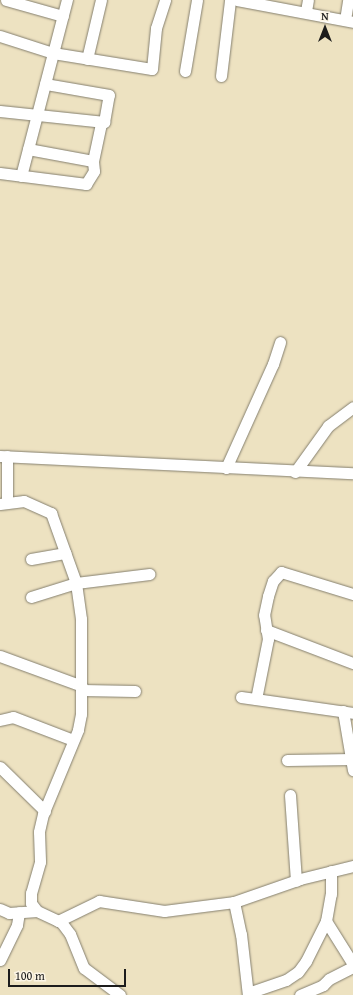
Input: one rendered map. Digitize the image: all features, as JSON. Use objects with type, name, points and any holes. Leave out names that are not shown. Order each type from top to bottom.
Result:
[{"type":"street","points":[[6,0],[63,16]]},
{"type":"street","points":[[21,176],[68,0]]},
{"type":"street","points":[[87,59],[101,0]]},
{"type":"street","points":[[0,36],[53,53],[152,69],[156,28],[165,0]]},
{"type":"street","points":[[186,71],[196,0]]},
{"type":"street","points":[[221,76],[230,0]]},
{"type":"street","points":[[241,0],[272,3],[349,21],[348,0]]},
{"type":"street","points":[[306,11],[308,0]]},
{"type":"street","points":[[0,174],[86,184],[94,171],[93,161],[101,124],[106,118],[109,95],[45,84]]},
{"type":"street","points":[[0,111],[101,124]]},
{"type":"street","points":[[28,149],[93,161]]},
{"type":"street","points":[[226,468],[273,364],[280,342]]},
{"type":"street","points":[[295,472],[328,426],[353,407]]},
{"type":"street","points":[[120,995],[84,968],[70,934],[58,921],[37,911],[31,903],[31,893],[40,862],[39,832],[44,811],[78,730],[82,688],[81,619],[76,583],[51,513],[24,501],[4,502],[3,456],[295,472],[353,473]]},
{"type":"street","points":[[31,559],[65,553]]},
{"type":"street","points":[[256,699],[268,639],[264,615],[273,581],[281,572],[353,594]]},
{"type":"street","points":[[31,597],[76,583],[149,574]]},
{"type":"street","points":[[266,630],[353,663]]},
{"type":"street","points":[[0,656],[82,688],[135,691]]},
{"type":"street","points":[[240,697],[348,712],[352,763],[287,760]]},
{"type":"street","points":[[0,720],[13,717],[73,740]]},
{"type":"street","points":[[0,767],[44,811]]},
{"type":"street","points":[[290,795],[296,881]]},
{"type":"street","points":[[58,921],[99,901],[164,911],[234,902],[296,881],[353,866]]},
{"type":"street","points":[[234,902],[241,934],[248,994],[286,980],[298,972],[306,961],[326,921],[331,894],[331,871]]},
{"type":"street","points":[[0,909],[9,913],[37,911]]},
{"type":"street","points":[[0,960],[17,924],[19,912]]},
{"type":"street","points":[[326,921],[353,964]]},
{"type":"street","points":[[300,995],[323,985],[329,980],[353,967]]}]
